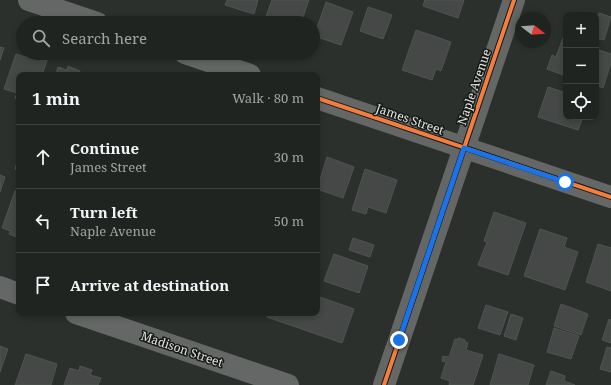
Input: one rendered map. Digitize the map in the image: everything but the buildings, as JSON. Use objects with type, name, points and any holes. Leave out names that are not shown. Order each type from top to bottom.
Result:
[{"type":"street","points":[[29,0],[76,16]]},
{"type":"street","name":"Naple Avenue","points":[[384,385],[514,0]]},
{"type":"street","points":[[206,60],[241,72]]},
{"type":"street","name":"James Street","points":[[320,99],[611,197]]},
{"type":"street","points":[[0,288],[16,293]]},
{"type":"street","name":"Madison Street","points":[[85,316],[288,385]]},
{"type":"cycle path","points":[[384,385],[514,0]]},
{"type":"cycle path","points":[[320,99],[611,197]]},
{"type":"route","points":[[399,340],[464,148],[565,182]]}]
